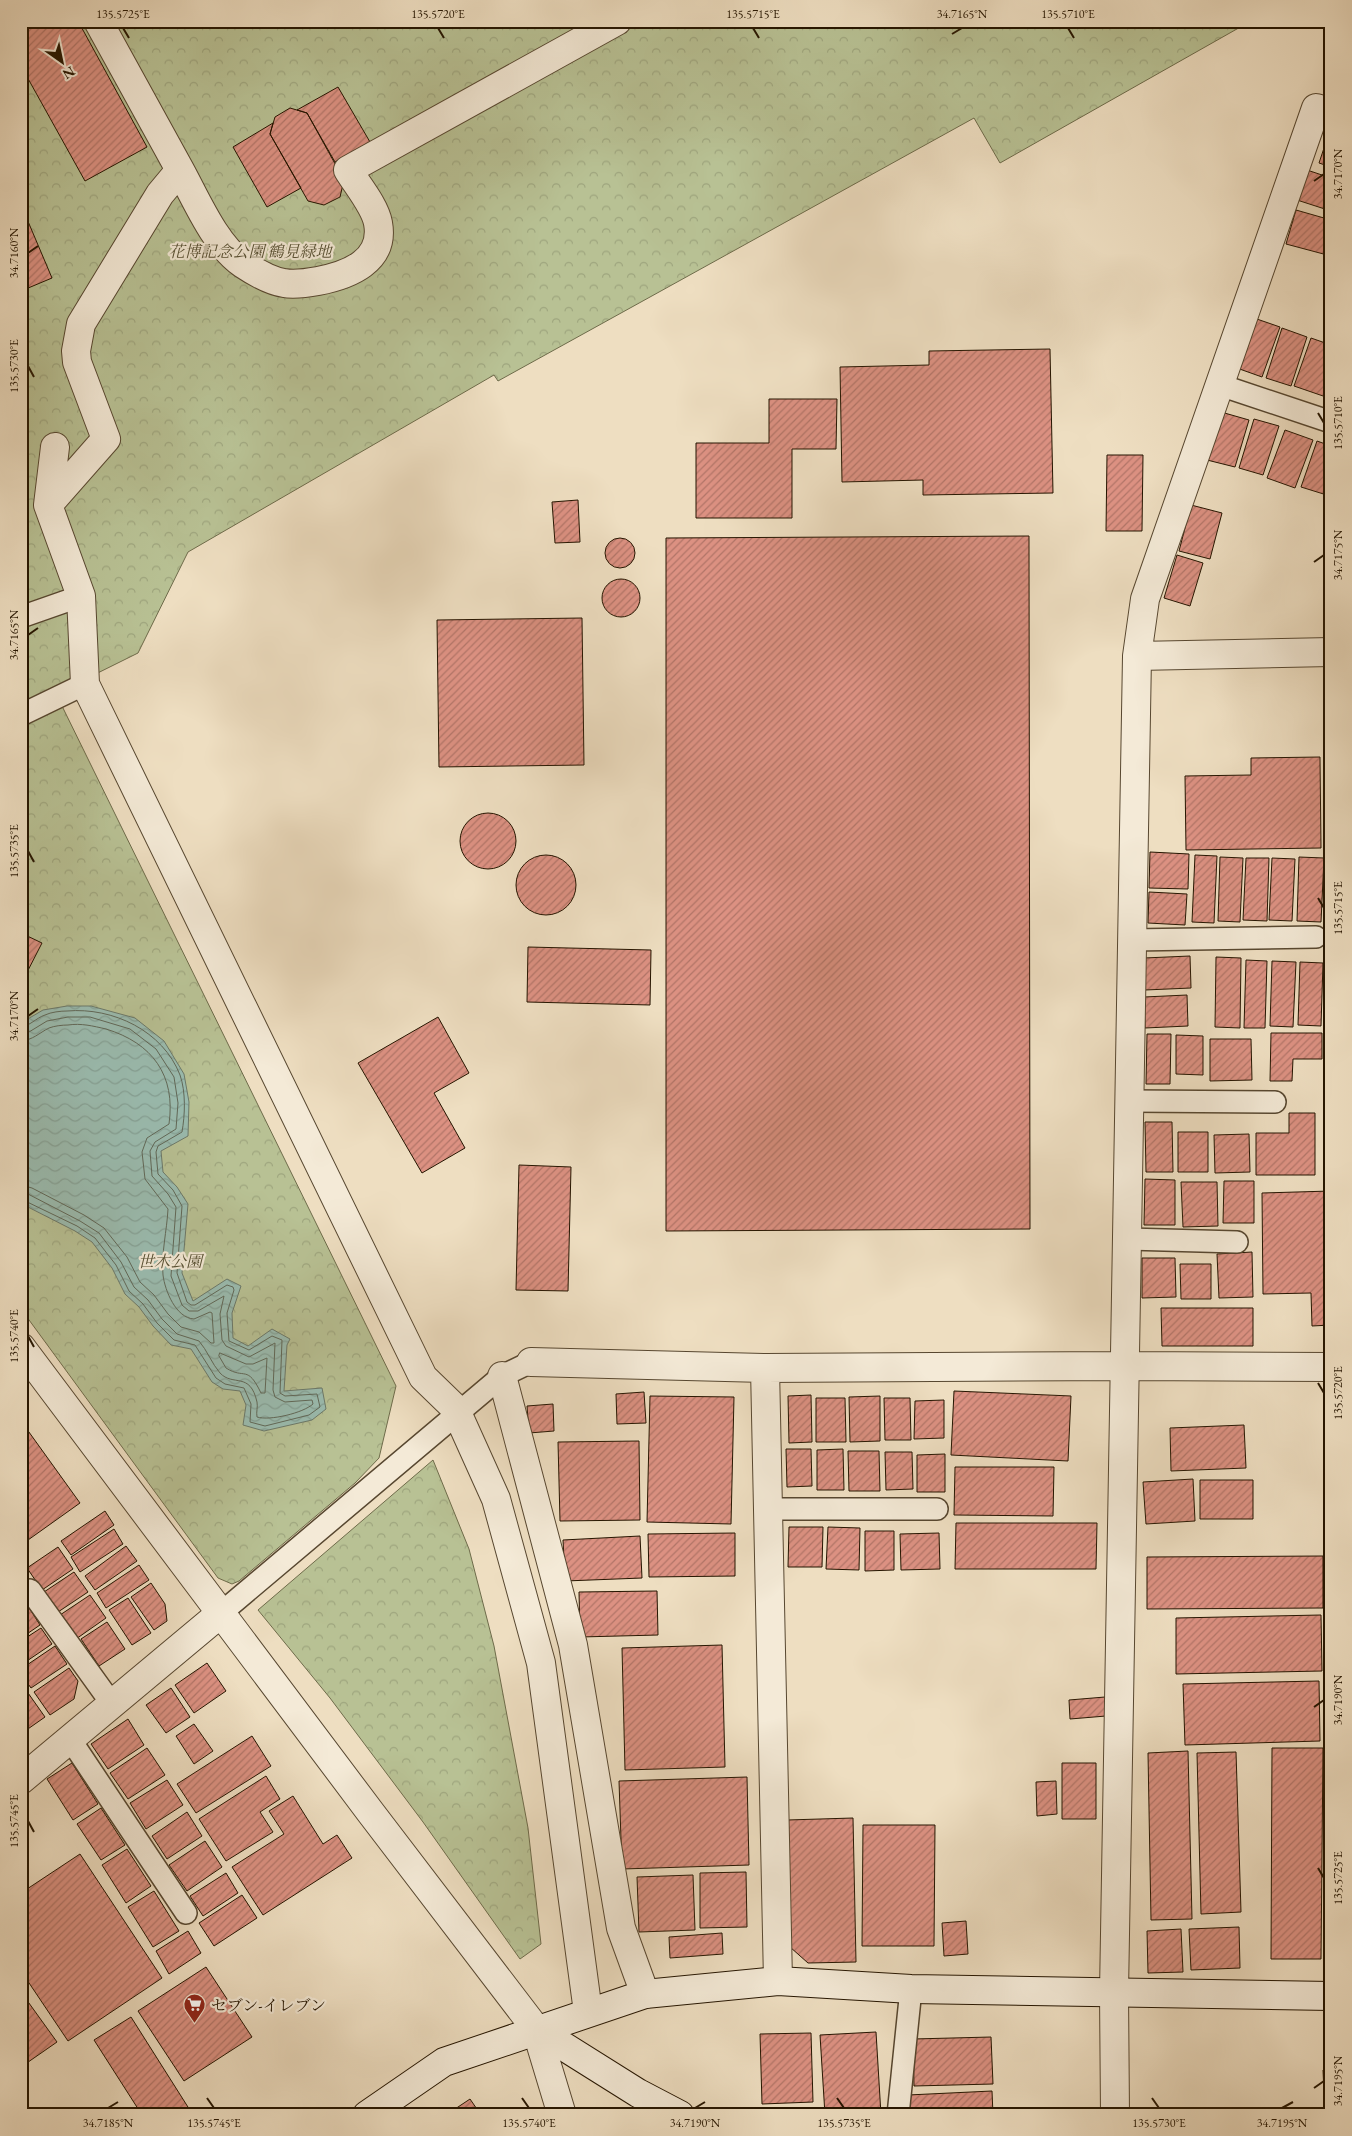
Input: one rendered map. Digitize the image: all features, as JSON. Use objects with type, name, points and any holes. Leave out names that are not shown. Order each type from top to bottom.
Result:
[{"type":"street","points":[[98,21],[221,242],[242,264],[268,278],[283,283],[298,284],[332,278],[364,264],[372,256],[378,240],[376,213],[348,170],[617,21]]},
{"type":"street","points":[[1115,2115],[1114,1992],[1138,656],[1145,599],[1316,108],[1331,112]]},
{"type":"street","points":[[48,505],[106,439],[77,362],[76,351],[81,324],[160,194],[180,170]]},
{"type":"street","points":[[55,446],[48,505],[81,596],[85,684],[423,1377],[455,1408],[496,1499],[540,1662],[588,2012]]},
{"type":"street","points":[[1138,656],[1331,652]]},
{"type":"street","points":[[21,1347],[371,1813],[536,2029],[640,2104],[680,2115]]},
{"type":"street","points":[[532,1362],[765,1368],[1331,1367]]},
{"type":"street","points":[[765,1368],[778,1982]]},
{"type":"street","points":[[502,1376],[573,1645],[621,1928],[645,1994]]},
{"type":"street","points":[[21,1780],[221,1614]]},
{"type":"street","points":[[367,2115],[444,2062],[536,2029],[645,1994],[778,1982],[912,1989],[1331,1996]]},
{"type":"street","points":[[536,2029],[562,2115]]},
{"type":"lane","points":[[1220,385],[1331,422]]},
{"type":"lane","points":[[21,617],[81,596]]},
{"type":"lane","points":[[21,715],[85,684]]},
{"type":"lane","points":[[1132,940],[1316,938]]},
{"type":"lane","points":[[1130,1101],[1275,1102]]},
{"type":"lane","points":[[1128,1238],[1237,1242]]},
{"type":"lane","points":[[221,1614],[502,1376],[532,1362]]},
{"type":"lane","points":[[768,1509],[937,1509]]},
{"type":"lane","points":[[30,1590],[112,1704]]},
{"type":"lane","points":[[70,1739],[186,1913]]},
{"type":"lane","points":[[898,2115],[912,1989]]},
{"type":"green space","name":"花博記念公園 鶴見緑地","points":[[21,21],[1251,21],[1000,163],[974,118],[498,381],[494,375],[188,552],[138,653],[21,711]]},
{"type":"green space","name":"世木公園","points":[[61,704],[396,1386],[379,1458],[355,1483],[239,1581],[232,1584],[218,1578],[21,1309],[21,724]]},
{"type":"green space","points":[[433,1460],[469,1549],[494,1646],[528,1828],[541,1944],[520,1959],[423,1822],[330,1698],[258,1610]]},
{"type":"water","points":[[67,1006],[91,1006],[135,1018],[164,1041],[184,1074],[189,1102],[188,1136],[161,1151],[163,1172],[177,1187],[188,1204],[182,1273],[193,1301],[227,1279],[241,1286],[232,1313],[233,1338],[248,1346],[272,1329],[290,1339],[287,1345],[284,1391],[322,1388],[326,1409],[312,1420],[264,1431],[243,1425],[246,1405],[240,1391],[223,1389],[212,1382],[191,1349],[171,1345],[153,1326],[139,1307],[125,1294],[112,1268],[92,1242],[21,1202],[21,1023],[43,1010]]},
{"type":"building","points":[[21,21],[78,21],[147,147],[85,181],[21,66]]},
{"type":"building","points":[[338,87],[370,142],[335,162],[307,113],[297,110]]},
{"type":"building","points":[[290,108],[307,113],[344,180],[340,197],[324,205],[308,201],[270,134],[275,117]]},
{"type":"building","points":[[273,123],[270,134],[301,188],[267,207],[233,147]]},
{"type":"building","points":[[1331,127],[1331,167],[1319,163]]},
{"type":"building","points":[[1307,170],[1331,178],[1331,211],[1297,200]]},
{"type":"building","points":[[1296,210],[1331,220],[1331,256],[1286,244]]},
{"type":"building","points":[[27,219],[52,278],[21,291],[21,221]]},
{"type":"building","points":[[1251,317],[1280,327],[1262,377],[1234,367]]},
{"type":"building","points":[[1282,328],[1307,337],[1291,386],[1266,378]]},
{"type":"building","points":[[1311,338],[1331,345],[1331,383],[1326,397],[1294,386]]},
{"type":"building","points":[[1050,349],[1053,493],[923,495],[923,480],[842,482],[840,367],[929,365],[929,351]]},
{"type":"building","points":[[769,399],[837,399],[836,449],[792,449],[792,518],[696,518],[696,443],[769,443]]},
{"type":"building","points":[[1221,412],[1249,420],[1235,467],[1207,460]]},
{"type":"building","points":[[1254,419],[1279,426],[1263,475],[1239,468]]},
{"type":"building","points":[[1285,430],[1313,440],[1295,488],[1267,478]]},
{"type":"building","points":[[1317,441],[1331,446],[1330,496],[1301,487]]},
{"type":"building","points":[[1107,455],[1143,455],[1142,531],[1106,531]]},
{"type":"building","points":[[578,500],[580,542],[555,543],[552,502]]},
{"type":"building","points":[[1191,505],[1222,513],[1210,559],[1179,551]]},
{"type":"building","points":[[1029,536],[1030,1229],[666,1231],[666,538]]},
{"type":"building","points":[[620,538],[631,542],[635,553],[631,564],[620,568],[609,564],[605,553],[609,542]]},
{"type":"building","points":[[1177,555],[1203,563],[1190,606],[1164,598]]},
{"type":"building","points":[[621,579],[634,585],[640,598],[634,611],[621,617],[608,611],[602,598],[608,585]]},
{"type":"building","points":[[582,618],[584,765],[439,767],[437,620]]},
{"type":"building","points":[[1320,757],[1321,848],[1186,850],[1185,776],[1251,775],[1251,758]]},
{"type":"building","points":[[488,813],[499,815],[508,821],[514,830],[516,841],[514,852],[508,861],[499,867],[488,869],[477,867],[468,861],[462,852],[460,841],[462,830],[468,821],[477,815]]},
{"type":"building","points":[[1150,852],[1189,854],[1188,889],[1149,888]]},
{"type":"building","points":[[546,855],[563,860],[571,868],[576,885],[571,902],[563,910],[546,915],[529,910],[521,902],[516,885],[521,868],[529,860]]},
{"type":"building","points":[[1195,855],[1217,856],[1214,923],[1192,922]]},
{"type":"building","points":[[1220,857],[1243,858],[1240,922],[1218,921]]},
{"type":"building","points":[[1299,857],[1324,858],[1321,922],[1297,921]]},
{"type":"building","points":[[1246,858],[1269,858],[1267,921],[1243,920]]},
{"type":"building","points":[[1272,858],[1295,859],[1292,921],[1269,920]]},
{"type":"building","points":[[1149,892],[1187,894],[1185,925],[1148,923]]},
{"type":"building","points":[[21,933],[42,943],[21,984]]},
{"type":"building","points":[[528,947],[651,950],[650,1005],[527,1002]]},
{"type":"building","points":[[1190,956],[1191,988],[1145,990],[1144,958]]},
{"type":"building","points":[[1216,957],[1241,958],[1240,1028],[1215,1027]]},
{"type":"building","points":[[1246,960],[1267,961],[1265,1028],[1244,1028]]},
{"type":"building","points":[[1272,961],[1296,962],[1293,1027],[1270,1026]]},
{"type":"building","points":[[1300,962],[1323,963],[1321,1026],[1298,1025]]},
{"type":"building","points":[[1187,995],[1188,1026],[1145,1028],[1144,997]]},
{"type":"building","points":[[438,1017],[469,1073],[434,1093],[465,1148],[422,1173],[358,1063]]},
{"type":"building","points":[[1271,1033],[1322,1033],[1322,1059],[1293,1059],[1292,1081],[1270,1081]]},
{"type":"building","points":[[1147,1034],[1171,1034],[1170,1084],[1146,1084]]},
{"type":"building","points":[[1176,1035],[1203,1036],[1203,1075],[1176,1074]]},
{"type":"building","points":[[1210,1039],[1251,1039],[1252,1080],[1210,1081]]},
{"type":"building","points":[[1289,1113],[1315,1113],[1315,1175],[1256,1175],[1256,1133],[1289,1133]]},
{"type":"building","points":[[1145,1122],[1172,1122],[1173,1172],[1146,1172]]},
{"type":"building","points":[[1178,1132],[1208,1132],[1208,1172],[1178,1172]]},
{"type":"building","points":[[1249,1134],[1250,1172],[1215,1173],[1214,1135]]},
{"type":"building","points":[[1326,1134],[1331,1134],[1331,1173],[1327,1173]]},
{"type":"building","points":[[519,1165],[571,1167],[568,1291],[516,1290]]},
{"type":"building","points":[[1145,1179],[1175,1180],[1175,1225],[1144,1225]]},
{"type":"building","points":[[1224,1181],[1254,1181],[1254,1223],[1223,1223]]},
{"type":"building","points":[[1181,1182],[1217,1182],[1218,1226],[1183,1227]]},
{"type":"building","points":[[1331,1191],[1331,1325],[1312,1326],[1311,1293],[1263,1294],[1262,1193]]},
{"type":"building","points":[[1252,1252],[1253,1297],[1219,1298],[1217,1254]]},
{"type":"building","points":[[1142,1258],[1175,1258],[1176,1297],[1142,1298]]},
{"type":"building","points":[[1180,1264],[1211,1264],[1211,1299],[1181,1299]]},
{"type":"building","points":[[1161,1308],[1253,1308],[1253,1346],[1162,1346]]},
{"type":"building","points":[[954,1391],[1071,1396],[1068,1461],[951,1455]]},
{"type":"building","points":[[644,1392],[646,1423],[617,1424],[616,1394]]},
{"type":"building","points":[[811,1395],[812,1442],[789,1443],[788,1396]]},
{"type":"building","points":[[650,1396],[734,1397],[731,1524],[647,1522]]},
{"type":"building","points":[[880,1396],[880,1441],[850,1442],[849,1397]]},
{"type":"building","points":[[816,1398],[845,1398],[846,1442],[816,1442]]},
{"type":"building","points":[[884,1398],[910,1398],[911,1440],[885,1440]]},
{"type":"building","points":[[944,1400],[944,1438],[914,1439],[915,1401]]},
{"type":"building","points":[[553,1404],[554,1431],[529,1433],[527,1406]]},
{"type":"building","points":[[21,1421],[80,1503],[21,1545]]},
{"type":"building","points":[[1244,1425],[1246,1468],[1171,1471],[1170,1428]]},
{"type":"building","points":[[639,1441],[640,1520],[560,1521],[558,1442]]},
{"type":"building","points":[[786,1449],[811,1449],[812,1486],[787,1487]]},
{"type":"building","points":[[843,1449],[844,1490],[817,1490],[817,1450]]},
{"type":"building","points":[[848,1451],[879,1451],[880,1491],[849,1491]]},
{"type":"building","points":[[885,1452],[912,1452],[913,1489],[886,1490]]},
{"type":"building","points":[[945,1454],[945,1492],[917,1492],[917,1455]]},
{"type":"building","points":[[955,1467],[1054,1467],[1053,1516],[954,1515]]},
{"type":"building","points":[[1193,1479],[1195,1521],[1146,1524],[1143,1482]]},
{"type":"building","points":[[1200,1480],[1253,1480],[1253,1519],[1200,1519]]},
{"type":"building","points":[[105,1511],[114,1525],[71,1555],[61,1541]]},
{"type":"building","points":[[956,1523],[1097,1523],[1096,1569],[955,1569]]},
{"type":"building","points":[[789,1527],[823,1527],[822,1567],[788,1567]]},
{"type":"building","points":[[828,1527],[860,1528],[859,1570],[826,1569]]},
{"type":"building","points":[[114,1529],[123,1544],[80,1572],[71,1557]]},
{"type":"building","points":[[865,1531],[894,1531],[894,1570],[865,1571]]},
{"type":"building","points":[[735,1533],[735,1576],[649,1577],[648,1534]]},
{"type":"building","points":[[939,1533],[940,1569],[901,1570],[900,1534]]},
{"type":"building","points":[[640,1536],[642,1578],[565,1581],[563,1540]]},
{"type":"building","points":[[126,1546],[137,1561],[95,1590],[85,1576]]},
{"type":"building","points":[[58,1547],[73,1569],[42,1590],[27,1568]]},
{"type":"building","points":[[1323,1556],[1323,1608],[1147,1609],[1147,1557]]},
{"type":"building","points":[[139,1565],[149,1580],[106,1608],[97,1593]]},
{"type":"building","points":[[74,1572],[88,1592],[58,1612],[44,1592]]},
{"type":"building","points":[[151,1583],[165,1604],[167,1621],[154,1630],[131,1597]]},
{"type":"building","points":[[657,1591],[658,1635],[580,1637],[579,1592]]},
{"type":"building","points":[[90,1595],[106,1618],[76,1639],[60,1615]]},
{"type":"building","points":[[128,1598],[151,1633],[132,1645],[109,1610]]},
{"type":"building","points":[[28,1606],[40,1625],[21,1638],[21,1611]]},
{"type":"building","points":[[1321,1615],[1322,1671],[1176,1674],[1176,1618]]},
{"type":"building","points":[[107,1622],[125,1649],[99,1666],[81,1639]]},
{"type":"building","points":[[41,1628],[52,1644],[21,1665],[21,1641]]},
{"type":"building","points":[[722,1645],[725,1767],[625,1770],[622,1648]]},
{"type":"building","points":[[55,1646],[67,1664],[31,1688],[21,1674],[21,1669]]},
{"type":"building","points":[[207,1663],[226,1691],[194,1713],[175,1685]]},
{"type":"building","points":[[69,1668],[78,1681],[74,1699],[50,1715],[34,1692]]},
{"type":"building","points":[[1329,1674],[1331,1674],[1330,1819]]},
{"type":"building","points":[[1319,1681],[1320,1741],[1185,1745],[1183,1684]]},
{"type":"building","points":[[21,1683],[45,1717],[25,1731],[21,1726]]},
{"type":"building","points":[[171,1688],[190,1717],[166,1733],[146,1705]]},
{"type":"building","points":[[1105,1697],[1106,1716],[1070,1719],[1069,1700]]},
{"type":"building","points":[[128,1719],[144,1745],[108,1769],[91,1744]]},
{"type":"building","points":[[194,1724],[213,1751],[194,1764],[176,1736]]},
{"type":"building","points":[[252,1736],[271,1766],[196,1813],[177,1784]]},
{"type":"building","points":[[147,1748],[165,1775],[128,1799],[110,1773]]},
{"type":"building","points":[[1272,1748],[1323,1748],[1321,1959],[1271,1959]]},
{"type":"building","points":[[1188,1751],[1192,1919],[1151,1920],[1148,1753]]},
{"type":"building","points":[[1236,1752],[1241,1912],[1201,1914],[1197,1753]]},
{"type":"building","points":[[72,1763],[98,1804],[73,1820],[47,1779]]},
{"type":"building","points":[[1062,1763],[1096,1763],[1096,1819],[1062,1819]]},
{"type":"building","points":[[266,1776],[280,1799],[260,1812],[273,1832],[226,1861],[199,1819]]},
{"type":"building","points":[[747,1777],[749,1865],[622,1869],[619,1781]]},
{"type":"building","points":[[167,1780],[183,1805],[146,1829],[130,1803]]},
{"type":"building","points":[[1056,1781],[1057,1814],[1037,1816],[1036,1782]]},
{"type":"building","points":[[293,1796],[323,1844],[337,1835],[352,1858],[263,1915],[232,1867],[284,1834],[269,1811]]},
{"type":"building","points":[[101,1808],[125,1845],[101,1860],[77,1824]]},
{"type":"building","points":[[187,1812],[202,1836],[167,1859],[152,1836]]},
{"type":"building","points":[[853,1818],[856,1962],[808,1963],[790,1947],[787,1820]]},
{"type":"building","points":[[863,1825],[935,1825],[934,1946],[862,1946]]},
{"type":"building","points":[[205,1841],[222,1867],[187,1891],[169,1865]]},
{"type":"building","points":[[127,1849],[151,1886],[126,1903],[102,1865]]},
{"type":"building","points":[[80,1854],[162,1978],[68,2041],[21,1971],[21,1893]]},
{"type":"building","points":[[746,1872],[747,1927],[700,1928],[700,1873]]},
{"type":"building","points":[[226,1873],[238,1893],[203,1916],[190,1896]]},
{"type":"building","points":[[693,1875],[695,1930],[639,1932],[637,1877]]},
{"type":"building","points":[[154,1891],[179,1931],[153,1947],[128,1907]]},
{"type":"building","points":[[242,1895],[257,1918],[214,1946],[199,1923]]},
{"type":"building","points":[[966,1921],[968,1954],[944,1956],[942,1923]]},
{"type":"building","points":[[1239,1927],[1240,1968],[1191,1970],[1189,1929]]},
{"type":"building","points":[[1181,1929],[1183,1972],[1148,1973],[1147,1931]]},
{"type":"building","points":[[188,1931],[201,1953],[169,1974],[156,1951]]},
{"type":"building","points":[[722,1933],[723,1954],[670,1958],[669,1937]]},
{"type":"building","points":[[206,1967],[252,2037],[184,2081],[138,2011]]},
{"type":"building","points":[[21,1992],[57,2042],[21,2067]]},
{"type":"building","points":[[131,2017],[193,2115],[142,2115],[94,2040]]},
{"type":"building","points":[[876,2032],[881,2115],[825,2115],[820,2035]]},
{"type":"building","points":[[811,2033],[813,2102],[762,2104],[760,2034]]},
{"type":"building","points":[[991,2037],[993,2084],[914,2086],[913,2039]]},
{"type":"building","points":[[1331,2069],[1331,2115],[1325,2115],[1323,2070]]},
{"type":"building","points":[[992,2091],[993,2115],[909,2115],[908,2095]]},
{"type":"building","points":[[470,2099],[481,2115],[446,2115]]},
{"type":"place","name":"セブン-イレブン","points":[[195,2024]]}]
